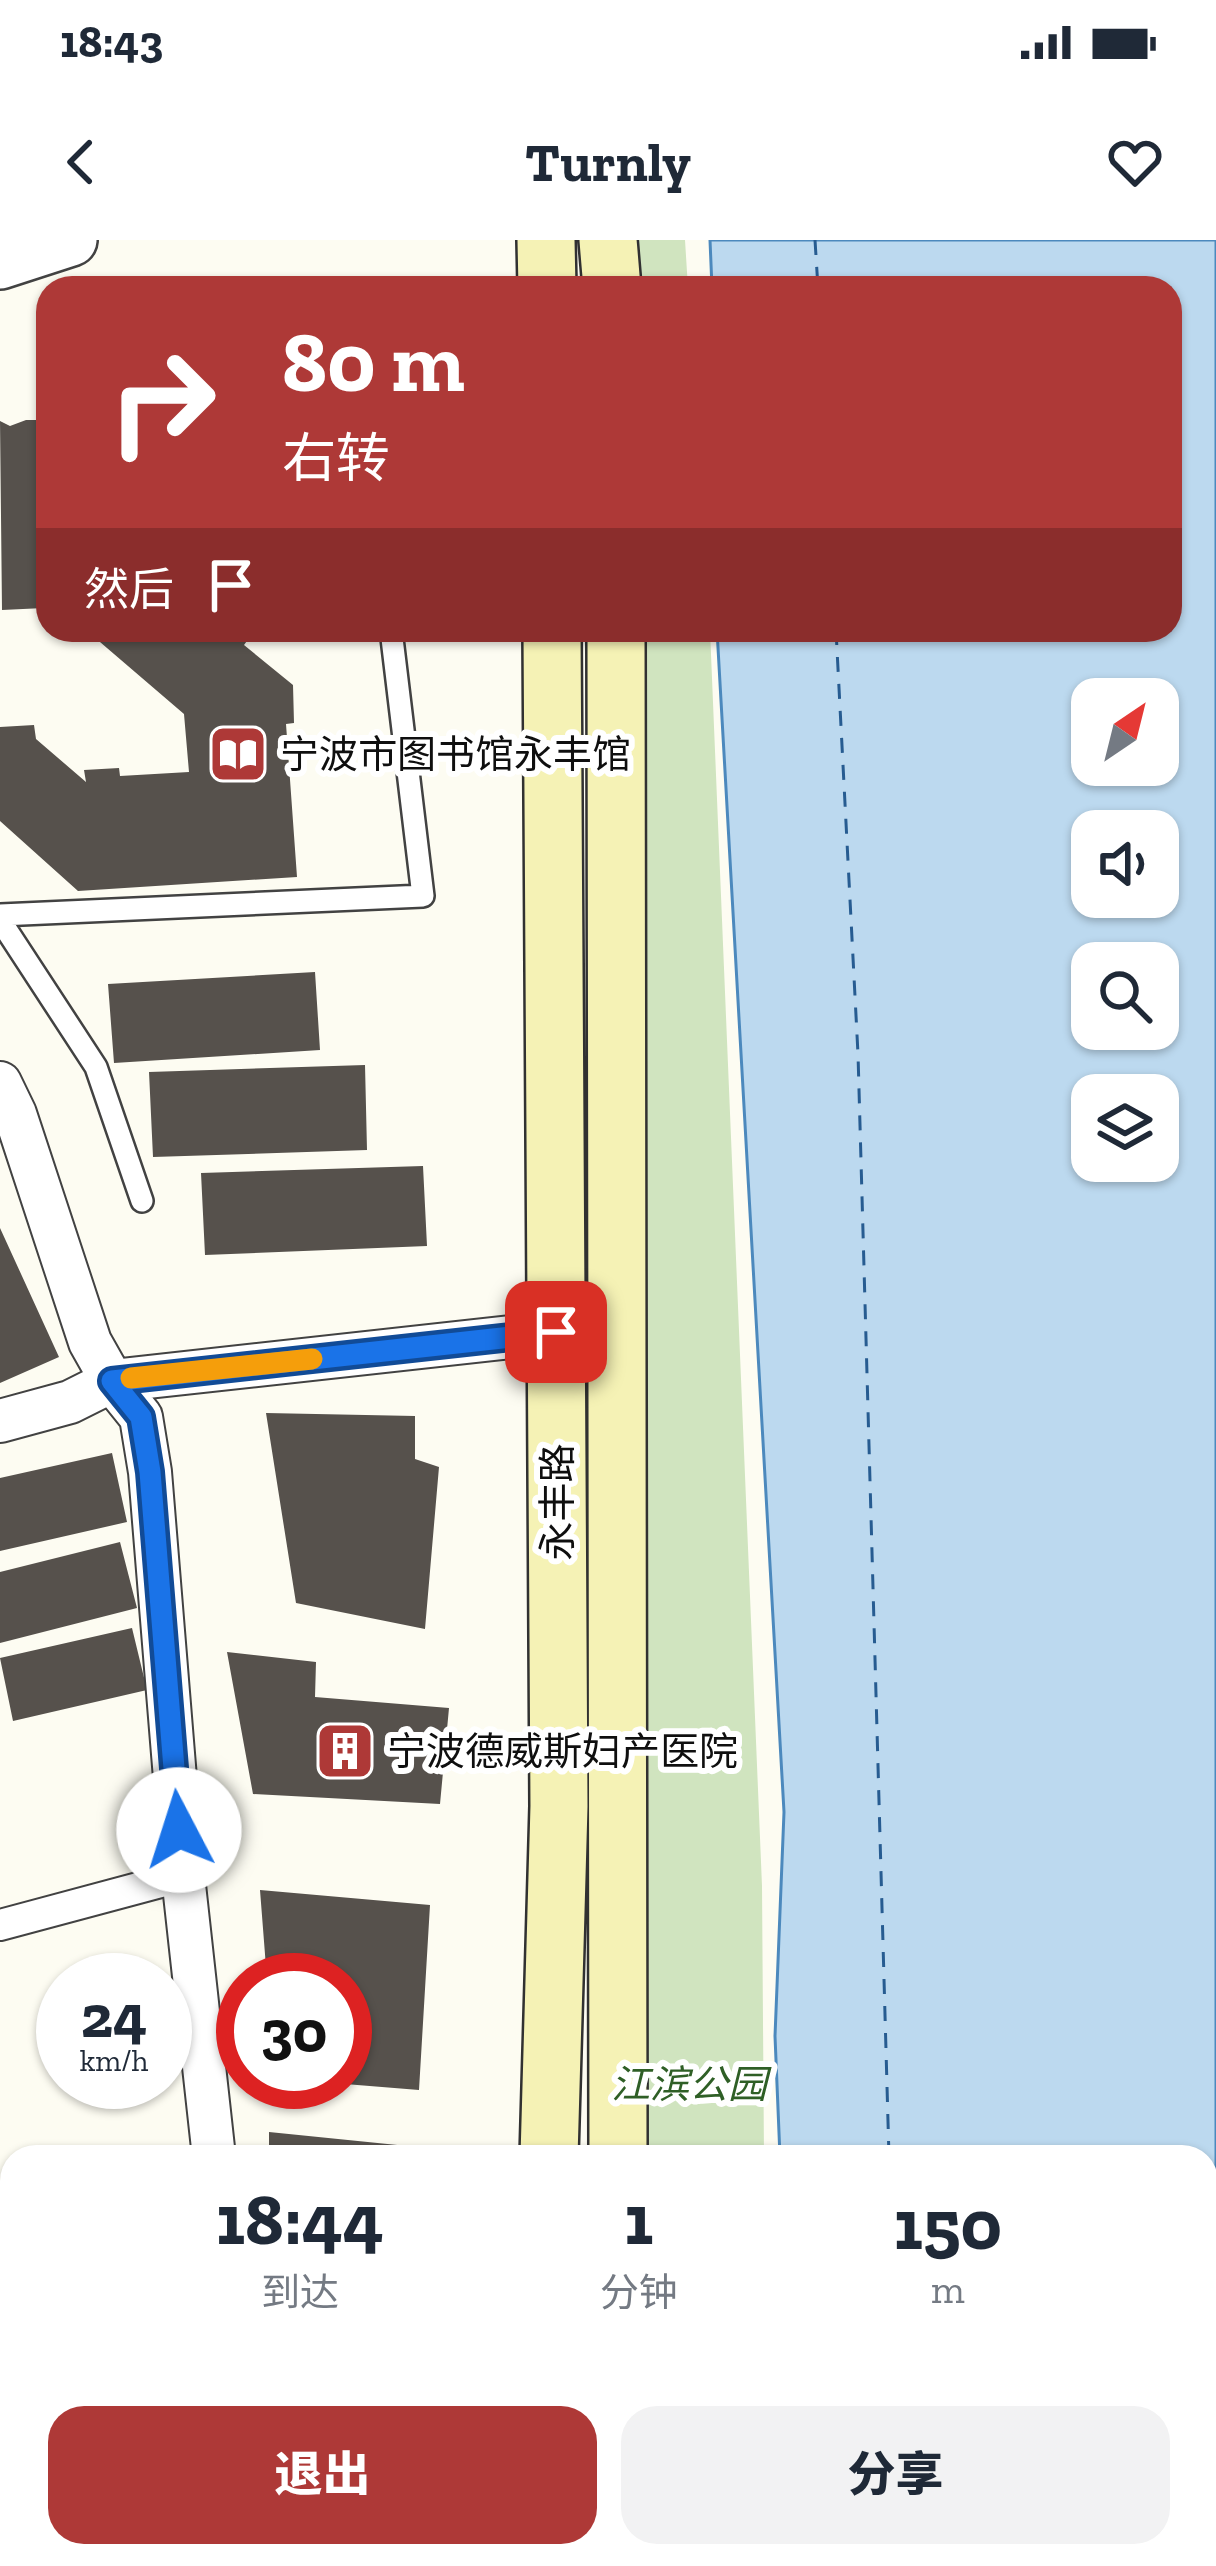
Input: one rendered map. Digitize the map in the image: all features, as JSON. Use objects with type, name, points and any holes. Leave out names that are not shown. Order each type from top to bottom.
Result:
[{"type":"main road","points":[[546,240],[547,276]]},
{"type":"main road","points":[[608,240],[611,276]]},
{"type":"main road","name":"永丰路","points":[[549,2145],[559,1806],[552,642]]},
{"type":"main road","name":"永丰路","points":[[616,642],[618,2145]]},
{"type":"street","points":[[0,263],[71,240]]},
{"type":"street","points":[[0,1083],[15,1114],[90,1342],[112,1381],[141,1417],[213,2145]]},
{"type":"street","points":[[0,1421],[70,1402],[112,1381],[556,1332]]},
{"type":"street","points":[[0,1924],[183,1876]]},
{"type":"lane","points":[[142,1201],[96,1066],[0,918],[423,896],[392,642]]},
{"type":"green space","points":[[601,240],[685,240],[687,276],[602,276]]},
{"type":"green space","name":"江滨公园","points":[[612,642],[710,642],[762,1886],[764,2145],[616,2145]]},
{"type":"water","points":[[710,240],[1216,240],[1216,2145],[780,2145],[775,2036],[784,1812],[718,642],[1182,642],[1182,276],[712,276]]},
{"type":"building","points":[[36,420],[36,608],[2,610],[0,421],[10,426]]},
{"type":"building","name":"宁波市图书馆永丰馆","points":[[100,642],[246,642],[244,645],[293,685],[294,723],[286,724],[297,877],[78,891],[0,821],[0,727],[34,725],[36,739],[86,782],[84,770],[119,768],[120,776],[189,772],[184,714]]},
{"type":"building","points":[[315,972],[320,1050],[114,1063],[108,984]]},
{"type":"building","points":[[365,1065],[367,1150],[153,1157],[149,1072]]},
{"type":"building","points":[[423,1166],[427,1246],[205,1255],[201,1173]]},
{"type":"building","points":[[0,1228],[59,1357],[0,1383]]},
{"type":"building","points":[[266,1413],[415,1416],[415,1459],[439,1467],[425,1629],[296,1603]]},
{"type":"building","points":[[112,1453],[127,1522],[0,1551],[0,1478]]},
{"type":"building","points":[[120,1542],[137,1608],[0,1643],[0,1572]]},
{"type":"building","points":[[132,1628],[147,1690],[13,1721],[0,1658]]},
{"type":"building","name":"宁波德威斯妇产医院","points":[[227,1652],[316,1662],[315,1697],[449,1708],[440,1804],[253,1794]]},
{"type":"building","points":[[260,1890],[430,1905],[419,2090],[372,2086],[372,1953],[265,1953]]},
{"type":"building","points":[[269,2132],[397,2145],[269,2145]]},
{"type":"ferry route","points":[[815,240],[817,276]]},
{"type":"ferry route","points":[[837,642],[858,1054],[889,2145]]},
{"type":"slow traffic","points":[[131,1378],[312,1359]]},
{"type":"place","name":"宁波市图书馆永丰馆","points":[[238,754]]},
{"type":"place","name":"宁波德威斯妇产医院","points":[[345,1751]]},
{"type":"route","points":[[179,1830],[150,1472],[141,1417],[112,1381],[556,1332]]}]
